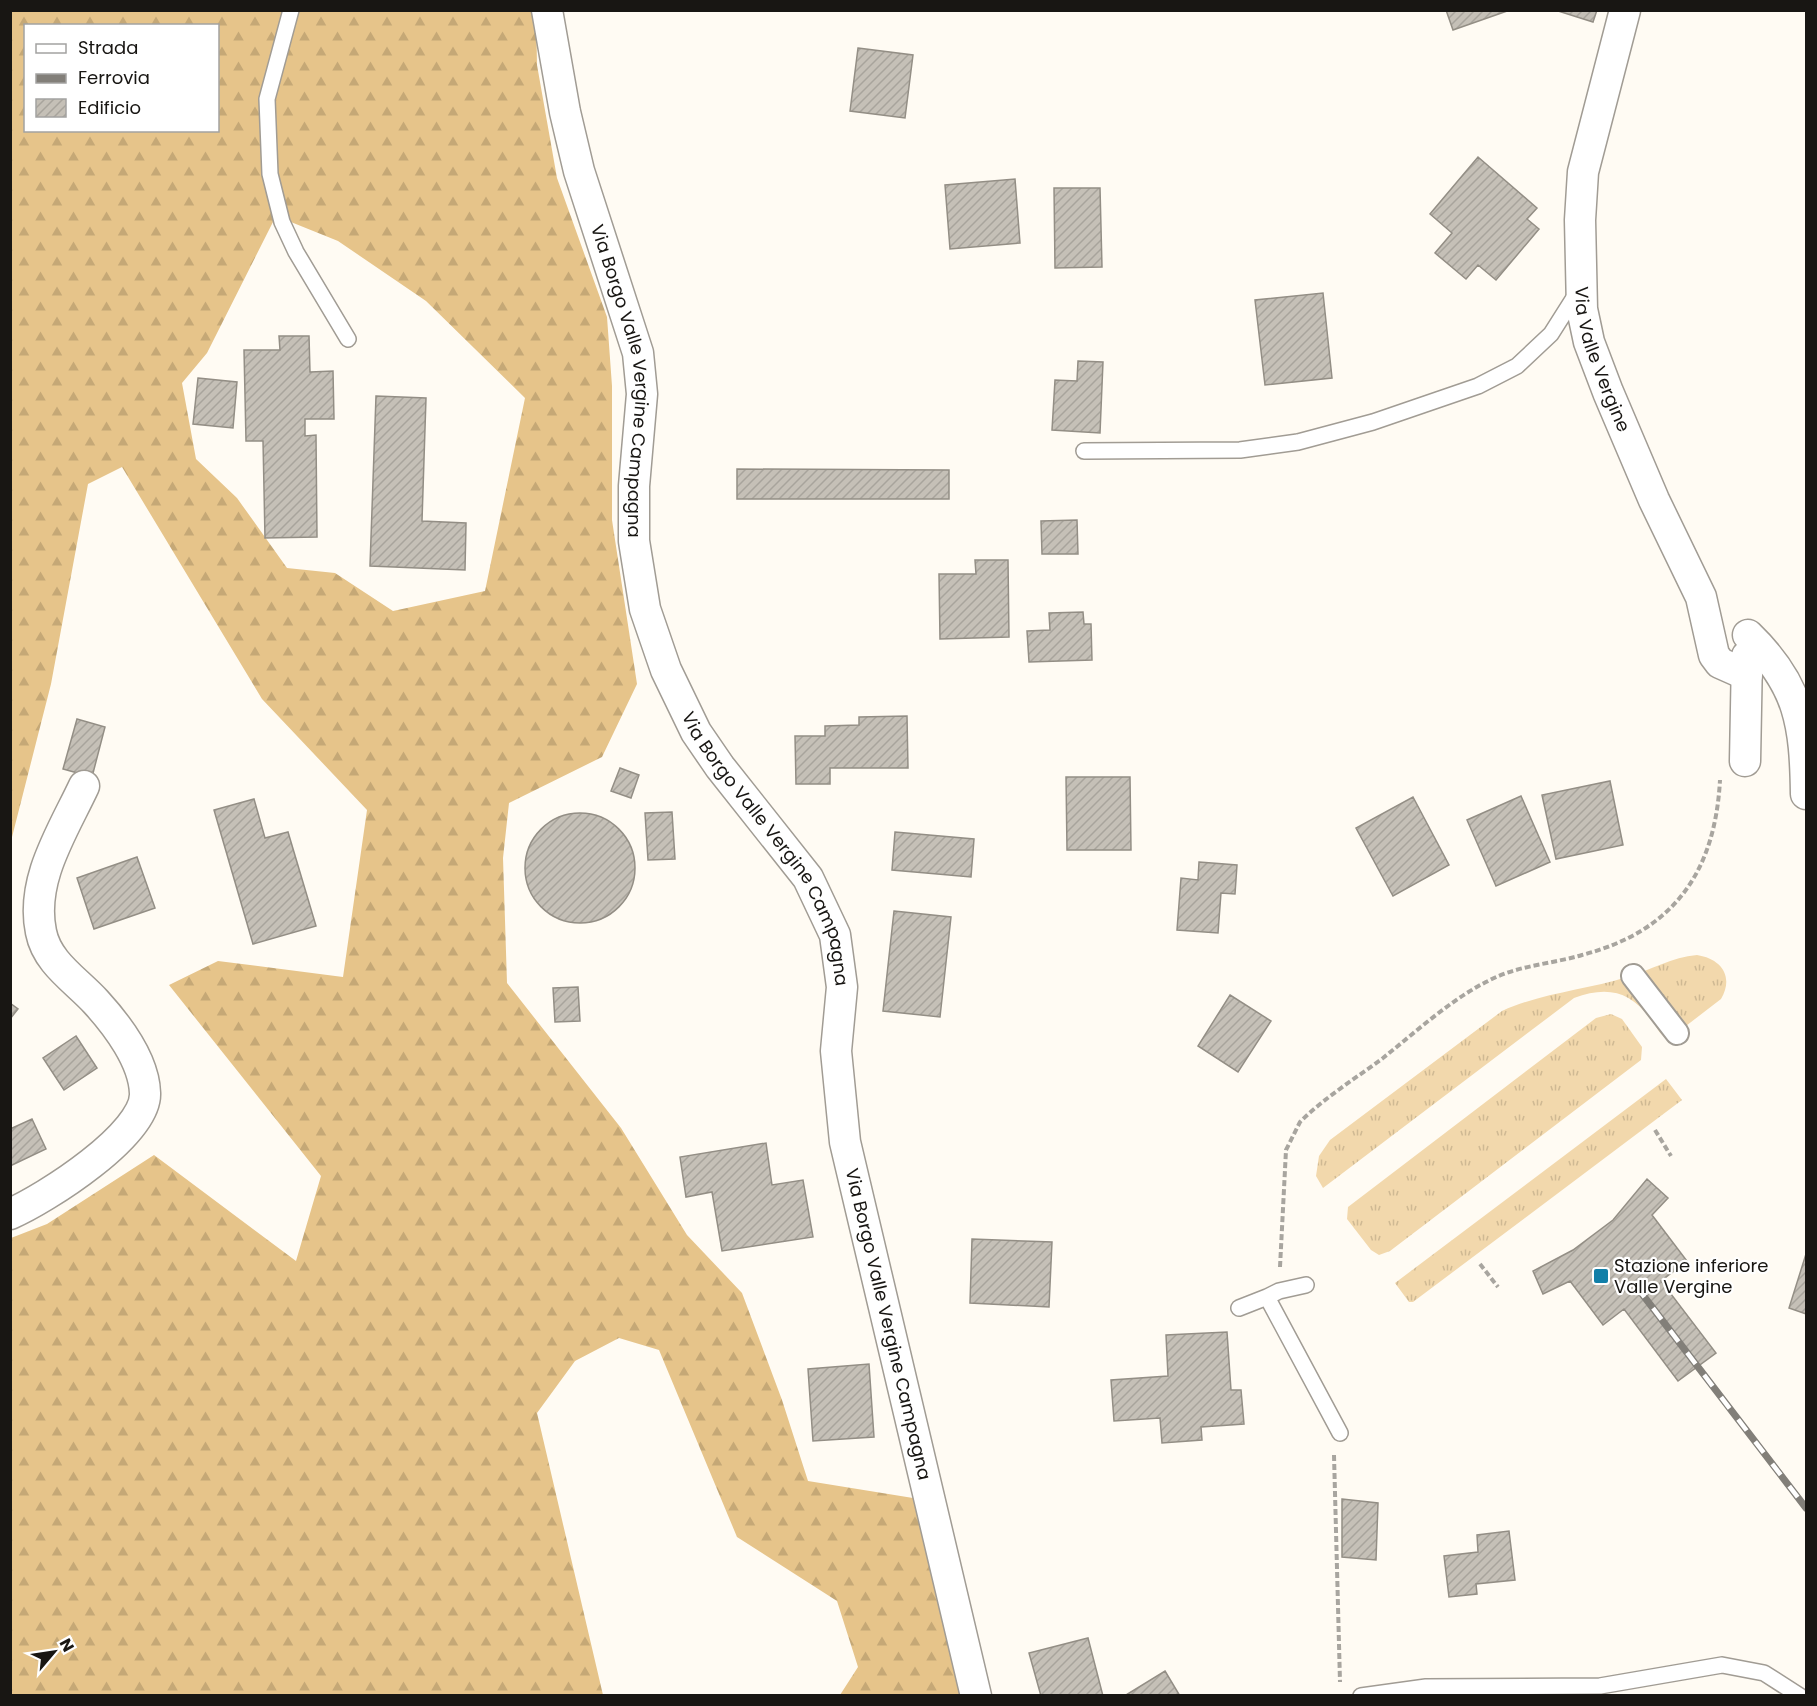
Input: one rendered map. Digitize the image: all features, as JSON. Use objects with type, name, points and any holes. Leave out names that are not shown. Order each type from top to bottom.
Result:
[{"type":"street","name":"Via Borgo Valle Vergine Campagna","points":[[547,10],[565,112],[579,171],[638,353],[642,394],[634,486],[634,541],[645,609],[666,670],[696,732],[720,767],[808,878],[835,935],[842,987],[836,1051],[845,1142],[976,1695]]},
{"type":"street","name":"Via Valle Vergine","points":[[1625,10],[1583,172],[1580,201],[1580,288],[1585,326],[1596,363],[1654,500],[1691,572],[1701,597],[1714,655],[1720,663],[1747,675]]},
{"type":"street","points":[[1733,766],[1747,675],[1748,635],[1774,663],[1796,700],[1804,741],[1806,795]]},
{"type":"street","points":[[10,1214],[50,1195],[78,1174],[132,1125],[144,1105],[143,1081],[122,1037],[100,1006],[53,960],[41,933],[39,909],[42,882],[52,854],[84,786]]},
{"type":"street","points":[[1633,976],[1677,1033]]},
{"type":"lane","points":[[291,10],[267,99],[270,174],[282,222],[296,252],[348,339]]},
{"type":"lane","points":[[1084,451],[1240,450],[1298,441],[1373,422],[1478,386],[1517,366],[1551,334],[1580,288]]},
{"type":"lane","points":[[1239,1308],[1285,1290],[1306,1285]]},
{"type":"lane","points":[[1267,1297],[1340,1433]]},
{"type":"lane","points":[[1361,1695],[1426,1687],[1600,1686],[1722,1665],[1764,1673],[1800,1695]]},
{"type":"path","points":[[1285,1290],[1280,1264],[1284,1167],[1286,1150],[1300,1122],[1451,1006],[1488,981],[1517,969],[1604,949],[1642,930],[1661,916],[1690,885],[1712,842],[1733,766]]},
{"type":"path","points":[[1656,1130],[1671,1156]]},
{"type":"path","points":[[1480,1264],[1497,1287]]},
{"type":"path","points":[[1332,1419],[1340,1685]]},
{"type":"green space","points":[[11,11],[536,11],[537,65],[557,178],[607,317],[612,386],[612,520],[637,684],[602,757],[509,803],[503,858],[507,983],[621,1128],[687,1235],[742,1293],[782,1400],[808,1481],[913,1498],[968,1695],[840,1695],[858,1667],[837,1601],[737,1537],[659,1350],[619,1338],[575,1361],[537,1413],[603,1695],[11,1695],[11,1238],[47,1224],[154,1155],[296,1261],[321,1176],[169,985],[218,961],[343,977],[367,810],[262,699],[122,467],[88,484],[51,684],[11,841]],"holes":[[[276,216],[338,241],[426,301],[525,398],[485,591],[393,611],[335,573],[287,568],[237,498],[196,459],[182,383],[207,353]]]},
{"type":"green space","points":[[1697,955],[1713,960],[1723,970],[1726,976],[1725,991],[1721,999],[1669,1039],[1662,1035],[1637,1004],[1619,994],[1598,992],[1574,998],[1323,1188],[1316,1176],[1319,1156],[1330,1140],[1502,1011],[1532,1000],[1611,981],[1679,958]]},
{"type":"green space","points":[[1611,1014],[1622,1019],[1642,1047],[1641,1060],[1390,1251],[1379,1255],[1371,1250],[1347,1219],[1348,1207],[1596,1018]]},
{"type":"green space","points":[[1666,1079],[1682,1100],[1413,1302],[1409,1302],[1395,1283]]},
{"type":"building","points":[[1446,10],[1510,10],[1453,30]]},
{"type":"building","points":[[1555,10],[1597,10],[1593,22]]},
{"type":"building","points":[[858,48],[913,55],[905,118],[850,111]]},
{"type":"building","points":[[1478,157],[1537,208],[1527,219],[1539,229],[1496,280],[1478,265],[1466,279],[1435,253],[1452,233],[1430,214]]},
{"type":"building","points":[[1015,179],[1020,243],[950,249],[945,185]]},
{"type":"building","points":[[1054,188],[1100,188],[1102,267],[1055,268]]},
{"type":"building","points":[[1323,293],[1332,378],[1265,385],[1255,300]]},
{"type":"building","points":[[279,336],[309,336],[310,372],[333,371],[334,419],[305,419],[305,436],[316,435],[317,537],[265,538],[263,441],[246,441],[244,350],[280,350]]},
{"type":"building","points":[[1078,361],[1103,362],[1100,433],[1052,430],[1055,380],[1077,381]]},
{"type":"building","points":[[198,378],[237,382],[233,428],[193,424]]},
{"type":"building","points":[[376,396],[426,398],[422,521],[466,523],[465,570],[370,566]]},
{"type":"building","points":[[737,469],[949,470],[949,499],[737,499]]},
{"type":"building","points":[[1077,520],[1078,554],[1042,554],[1041,521]]},
{"type":"building","points":[[975,560],[1008,560],[1009,637],[940,639],[939,574],[976,574]]},
{"type":"building","points":[[1083,612],[1084,624],[1091,624],[1092,660],[1029,662],[1027,631],[1050,630],[1049,613]]},
{"type":"building","points":[[907,716],[908,768],[830,768],[830,784],[796,784],[795,736],[825,736],[825,726],[859,725],[859,717]]},
{"type":"building","points":[[77,719],[105,727],[92,777],[63,769]]},
{"type":"building","points":[[620,768],[639,775],[631,798],[611,791]]},
{"type":"building","points":[[1066,777],[1130,777],[1131,850],[1067,850]]},
{"type":"building","points":[[1610,781],[1623,845],[1556,859],[1542,795]]},
{"type":"building","points":[[1521,796],[1550,862],[1496,886],[1467,820]]},
{"type":"building","points":[[1413,797],[1449,865],[1393,896],[1356,828]]},
{"type":"building","points":[[254,799],[265,838],[288,832],[316,926],[253,944],[214,810]]},
{"type":"building","points":[[672,812],[675,859],[648,860],[645,813]]},
{"type":"building","points":[[580,813],[601,817],[619,829],[631,847],[635,868],[631,889],[619,907],[601,919],[580,923],[559,919],[541,907],[529,889],[525,868],[529,847],[541,829],[559,817]]},
{"type":"building","points":[[895,832],[974,839],[971,877],[892,870]]},
{"type":"building","points":[[137,857],[155,908],[94,929],[77,878]]},
{"type":"building","points":[[1199,862],[1237,865],[1235,894],[1221,893],[1218,933],[1177,930],[1181,878],[1198,880]]},
{"type":"building","points":[[894,911],[951,917],[940,1017],[883,1011]]},
{"type":"building","points":[[578,987],[580,1021],[555,1022],[553,988]]},
{"type":"building","points":[[1230,995],[1271,1021],[1238,1072],[1198,1046]]},
{"type":"building","points":[[10,1003],[18,1009],[10,1019]]},
{"type":"building","points":[[76,1036],[97,1068],[64,1090],[43,1058]]},
{"type":"building","points":[[32,1119],[46,1149],[10,1166],[10,1129]]},
{"type":"building","points":[[766,1143],[772,1185],[803,1180],[813,1237],[722,1251],[712,1192],[686,1197],[680,1157]]},
{"type":"building","name":"Stazione inferiore Valle Vergine","points":[[1647,1179],[1668,1198],[1652,1215],[1687,1261],[1661,1281],[1716,1353],[1678,1381],[1624,1309],[1603,1325],[1570,1281],[1543,1294],[1533,1271],[1573,1250],[1613,1220]]},
{"type":"building","points":[[972,1239],[1052,1242],[1049,1307],[970,1303]]},
{"type":"building","points":[[1806,1254],[1806,1314],[1789,1308]]},
{"type":"building","points":[[1227,1332],[1231,1390],[1241,1390],[1244,1424],[1201,1427],[1202,1440],[1162,1443],[1160,1418],[1114,1421],[1111,1380],[1168,1376],[1166,1335]]},
{"type":"building","points":[[869,1364],[874,1437],[813,1441],[808,1369]]},
{"type":"building","points":[[1342,1499],[1378,1503],[1376,1560],[1342,1557]]},
{"type":"building","points":[[1509,1531],[1515,1580],[1476,1584],[1477,1594],[1449,1597],[1444,1556],[1478,1552],[1477,1535]]},
{"type":"building","points":[[1088,1638],[1103,1696],[1041,1696],[1029,1653]]},
{"type":"building","points":[[1165,1671],[1180,1696],[1126,1696],[1126,1695]]},
{"type":"railway","points":[[1636,1286],[1806,1508]]},
{"type":"place","name":"Stazione inferiore Valle Vergine","points":[[1601,1276]]}]
